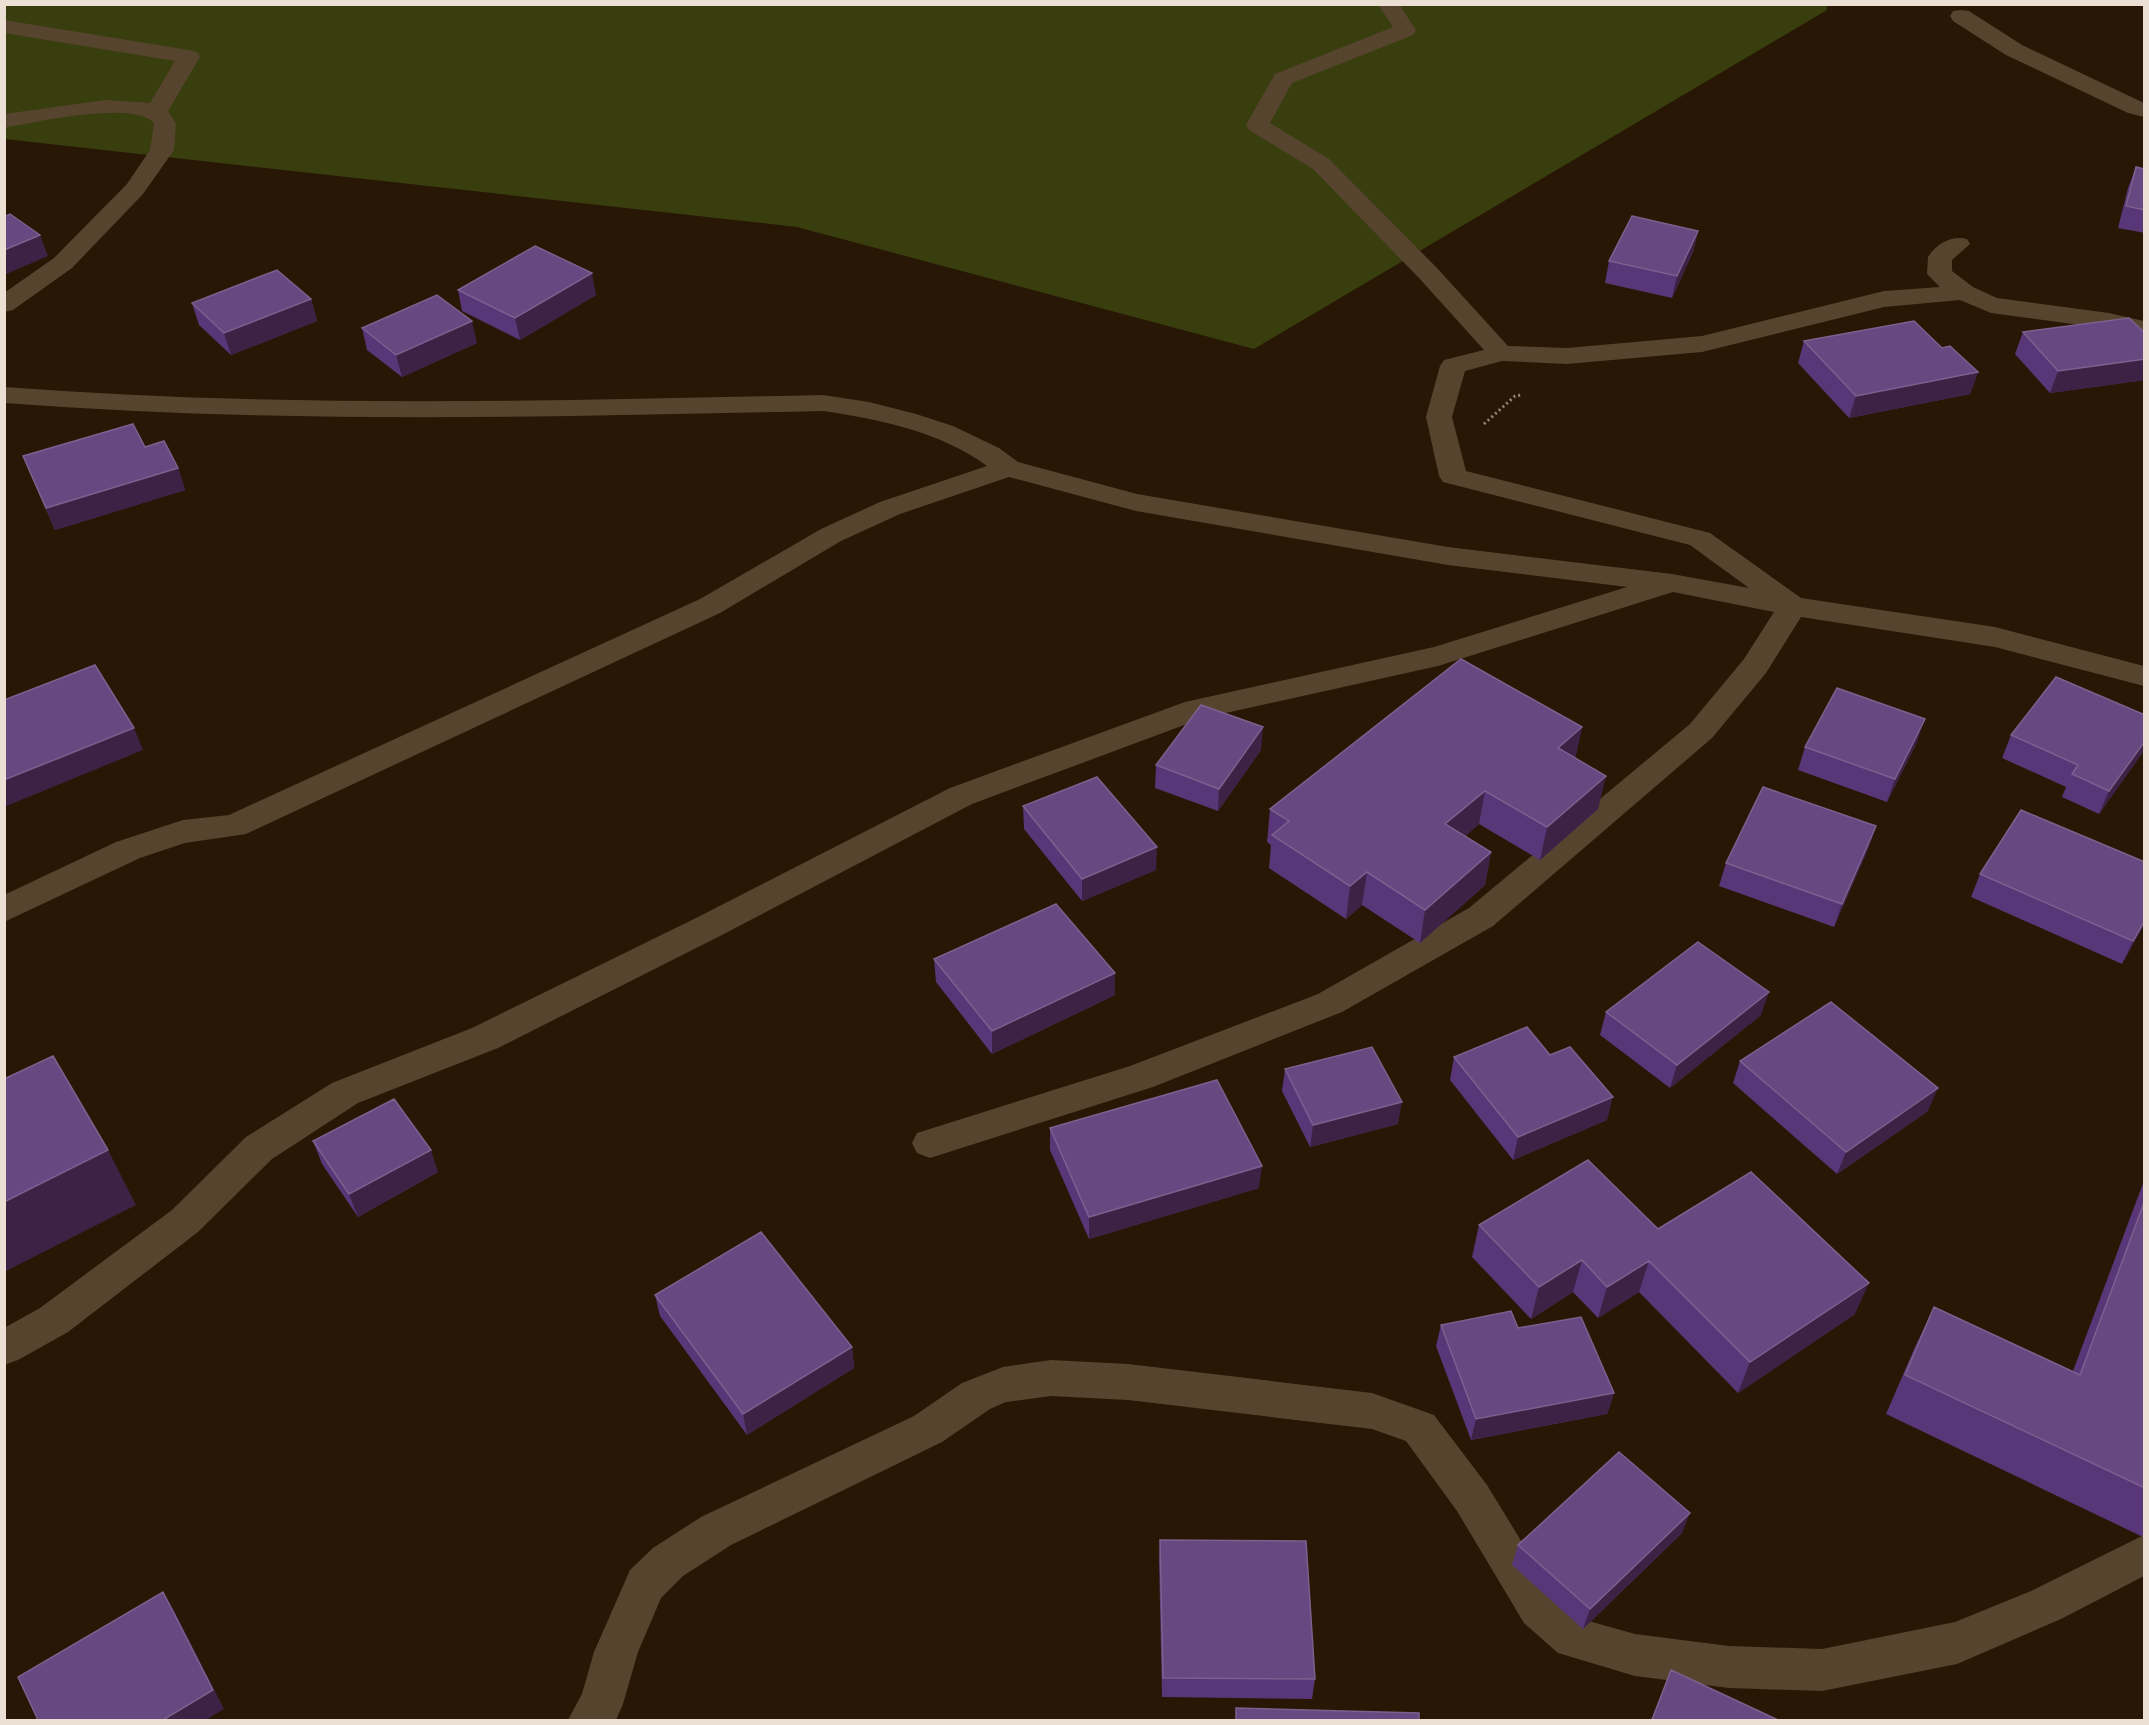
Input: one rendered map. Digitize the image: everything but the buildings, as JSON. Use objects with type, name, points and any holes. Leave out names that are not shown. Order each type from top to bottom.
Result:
[{"type":"street","points":[[1388,4],[1405,30],[1283,79],[1257,125],[1321,164],[1428,273],[1501,353]]},
{"type":"street","points":[[1961,16],[2014,51],[2136,108],[2145,110]]},
{"type":"street","points":[[4,26],[189,57],[156,112]]},
{"type":"street","points":[[4,120],[110,106],[136,107],[156,112],[165,124],[162,150],[135,189],[63,263],[4,305]]},
{"type":"street","points":[[1958,244],[1940,257],[1939,274],[1964,292],[1991,305],[2109,321],[2145,329]]},
{"type":"street","points":[[1793,606],[1700,539],[1453,476],[1439,417],[1453,366],[1501,353],[1567,356],[1702,344],[1884,299],[1964,292]]},
{"type":"street","points":[[4,395],[203,407],[411,410],[823,403],[869,410],[943,432],[989,454],[1008,468],[1136,501],[1448,556],[1672,583],[1793,606],[1995,637],[2145,676]]},
{"type":"street","points":[[4,910],[128,850],[183,832],[235,826],[710,606],[851,526],[890,508],[1008,468]]},
{"type":"street","points":[[4,1348],[54,1320],[185,1221],[259,1148],[345,1093],[485,1038],[710,926],[961,796],[1196,709],[1438,656],[1672,583]]},
{"type":"street","points":[[930,1143],[1140,1077],[1330,1004],[1481,917],[1701,731],[1755,666],[1793,606]]},
{"type":"street","points":[[590,1720],[601,1704],[616,1652],[645,1584],[669,1562],[716,1531],[928,1429],[976,1396],[1003,1385],[1051,1378],[1128,1382],[1372,1411],[1420,1428],[1472,1498],[1539,1608],[1573,1638],[1635,1655],[1729,1667],[1822,1670],[1957,1643],[2046,1605],[2145,1555]]},
{"type":"path","points":[[1500,488],[1483,424],[1515,396],[1526,395]]},
{"type":"green space","points":[[5,5],[1827,5],[1827,10],[1254,349],[797,227],[5,139]]}]
